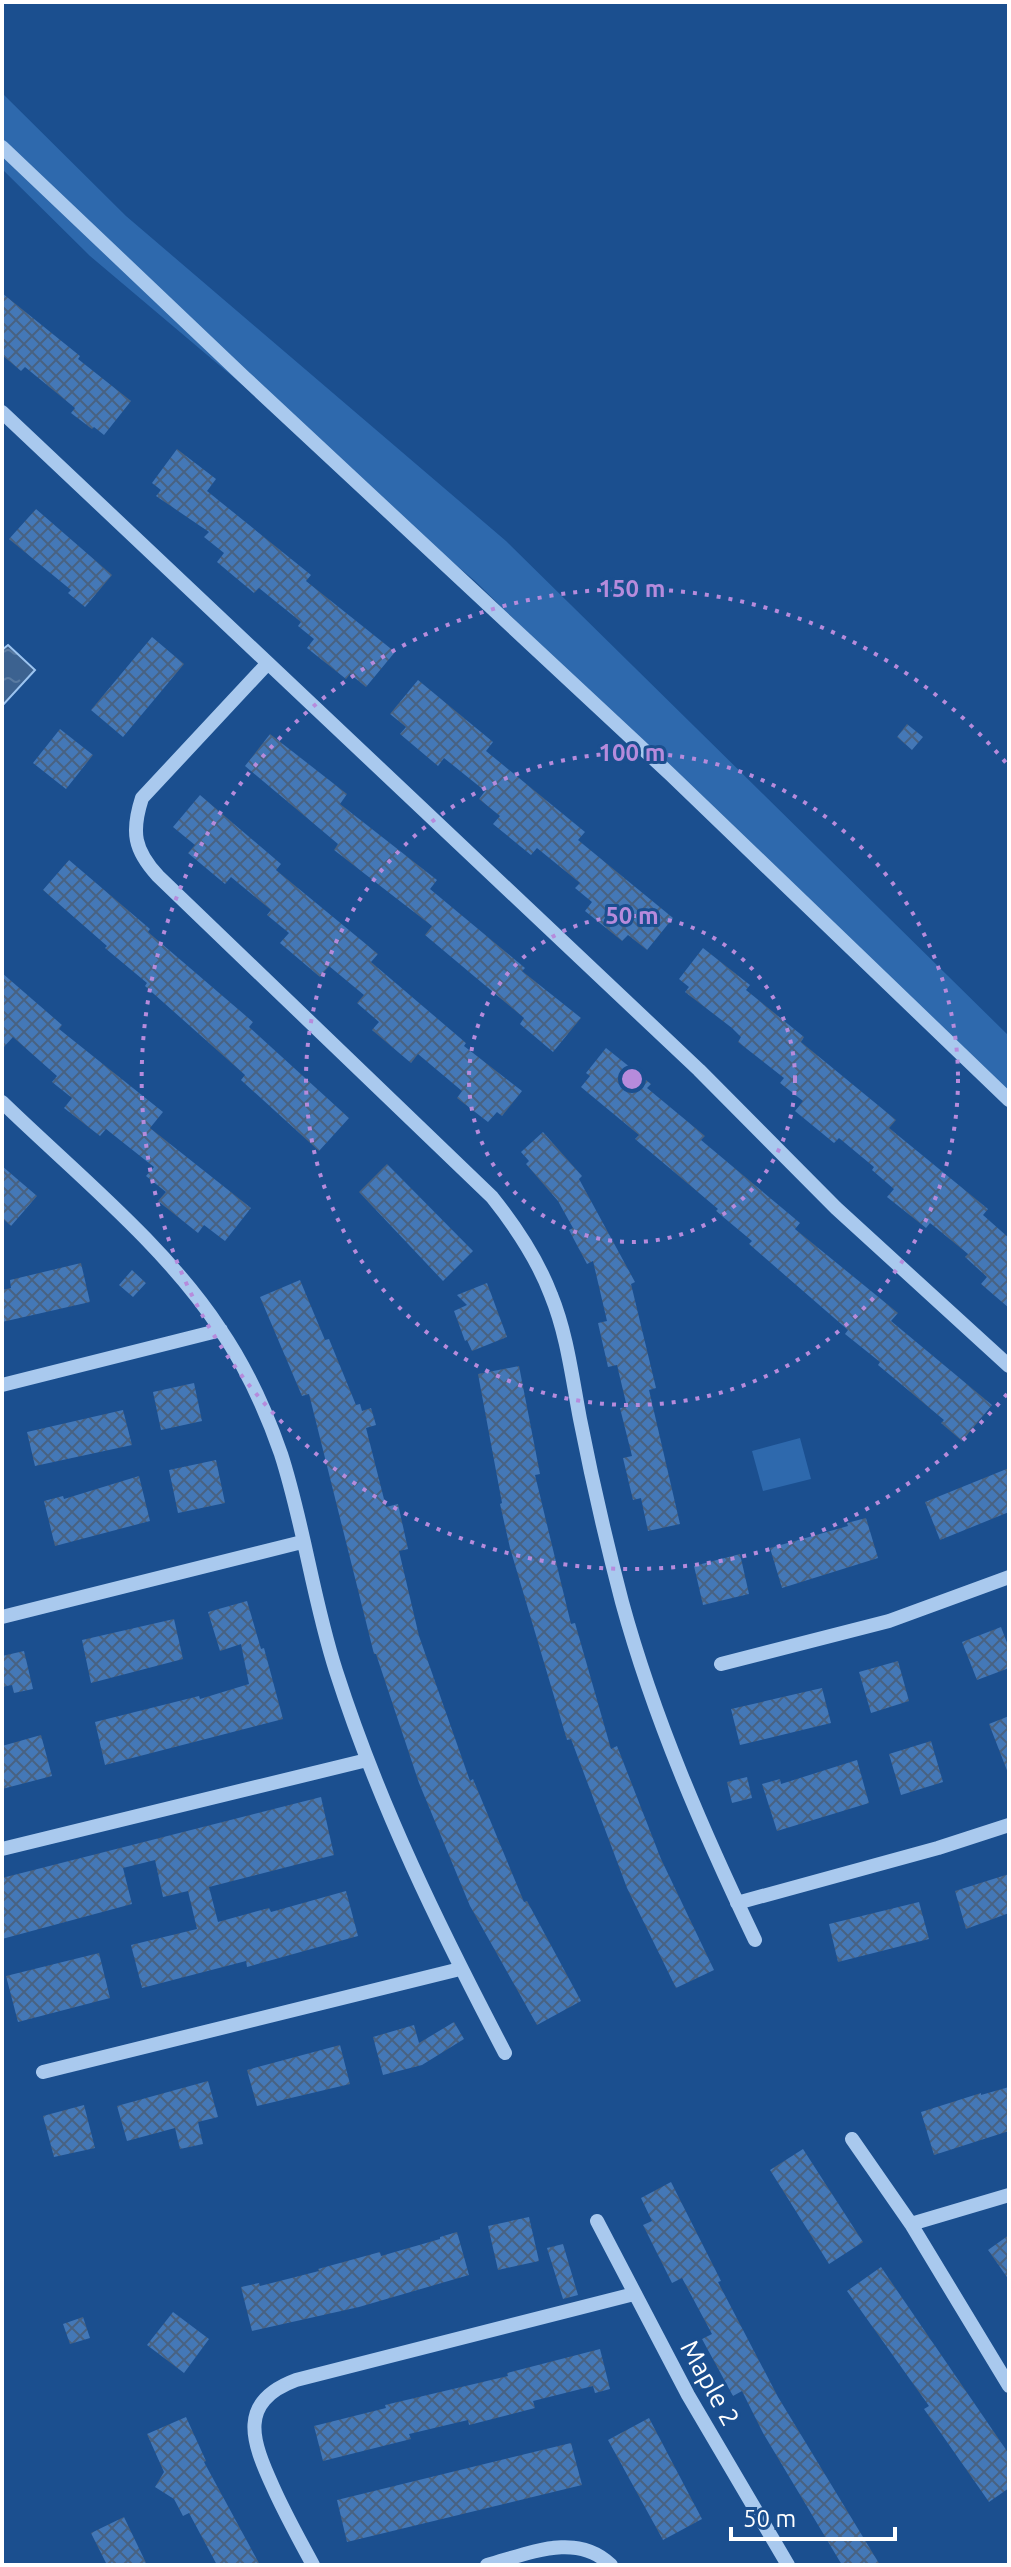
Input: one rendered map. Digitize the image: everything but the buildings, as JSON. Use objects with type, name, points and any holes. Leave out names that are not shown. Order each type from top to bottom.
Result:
[{"type":"street","points":[[2,147],[671,775],[1009,1100]]},
{"type":"street","points":[[2,412],[699,1070],[836,1208],[1009,1366]]},
{"type":"street","points":[[268,663],[142,798],[135,819],[136,840],[143,860],[492,1197],[535,1259],[552,1297],[564,1336],[606,1543],[642,1670],[686,1788],[755,1940]]},
{"type":"street","points":[[2,1102],[155,1249],[187,1284],[221,1330],[244,1370],[281,1453],[335,1667],[367,1760],[409,1862],[460,1969],[505,2053]]},
{"type":"street","points":[[2,1385],[221,1330]]},
{"type":"street","points":[[2,1617],[302,1542]]},
{"type":"street","points":[[721,1664],[877,1625],[1009,1577]]},
{"type":"street","points":[[2,1849],[367,1760]]},
{"type":"street","points":[[737,1903],[938,1848],[1009,1825]]},
{"type":"street","points":[[43,2072],[460,1969]]},
{"type":"street","points":[[852,2139],[911,2224],[1009,2386]]},
{"type":"street","points":[[911,2224],[1009,2195]]},
{"type":"street","name":"Maple 2","points":[[597,2221],[688,2395],[788,2565]]},
{"type":"street","points":[[313,2565],[280,2503],[253,2437],[255,2417],[263,2400],[278,2386],[634,2294]]},
{"type":"street","points":[[487,2565],[556,2547],[572,2546],[589,2549],[603,2556],[611,2565]]},
{"type":"shaded area","points":[[2,93],[126,216],[506,541],[1009,1036],[1009,1103],[475,581],[90,256],[2,169]]},
{"type":"shaded area","points":[[800,1438],[811,1479],[763,1491],[752,1451]]},
{"type":"water","points":[[8,645],[35,670],[2,706],[2,650]]}]
